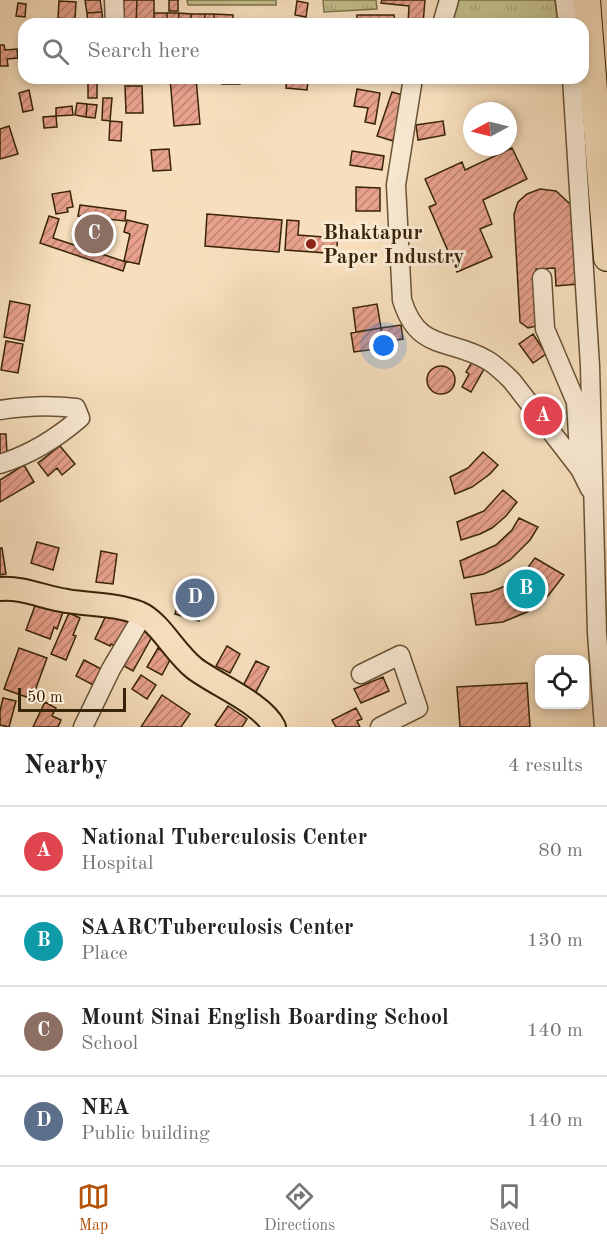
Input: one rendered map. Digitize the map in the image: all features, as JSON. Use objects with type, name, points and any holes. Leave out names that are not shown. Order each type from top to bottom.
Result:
[{"type":"highway","points":[[587,0],[588,18]]},
{"type":"highway","points":[[589,26],[607,258]]},
{"type":"main road","points":[[0,589],[26,590],[65,601],[124,607],[142,615],[157,625],[179,655],[195,669],[263,712],[274,727]]},
{"type":"street","points":[[114,0],[114,18]]},
{"type":"street","points":[[444,18],[449,0]]},
{"type":"street","points":[[564,0],[567,18]]},
{"type":"street","points":[[412,84],[396,185],[402,300],[407,316],[422,333],[432,340],[486,359],[501,370],[580,469],[592,494]]},
{"type":"street","points":[[572,84],[590,366],[593,634],[604,727]]},
{"type":"street","points":[[542,278],[545,329],[576,402],[580,469]]},
{"type":"street","points":[[0,410],[22,406],[61,406],[76,408],[80,418],[64,432],[16,459],[0,464]]},
{"type":"street","points":[[83,727],[111,669],[142,615]]},
{"type":"street","points":[[361,674],[400,655],[418,708],[381,727]]},
{"type":"green space","points":[[187,0],[276,0],[276,5],[188,5]]},
{"type":"green space","points":[[323,0],[376,0],[377,9],[324,12]]},
{"type":"green space","points":[[442,0],[555,0],[557,18],[446,18]]},
{"type":"building","points":[[85,0],[100,0],[102,12],[87,13]]},
{"type":"building","points":[[120,0],[137,0],[136,18],[119,18]]},
{"type":"building","points":[[137,0],[154,0],[154,18],[136,18]]},
{"type":"building","points":[[169,0],[178,0],[178,11],[169,11]]},
{"type":"building","points":[[382,0],[425,0],[424,18],[408,18],[409,6],[381,3]]},
{"type":"building","points":[[59,1],[76,2],[75,18],[58,18]]},
{"type":"building","points":[[297,1],[308,3],[306,17],[295,15]]},
{"type":"building","points":[[18,3],[26,4],[25,17],[16,16]]},
{"type":"building","points":[[102,12],[102,18],[87,18],[87,13]]},
{"type":"building","points":[[154,13],[167,13],[167,18],[154,18]]},
{"type":"building","points":[[167,13],[179,13],[179,18],[167,18]]},
{"type":"building","points":[[179,13],[191,14],[191,18],[179,18]]},
{"type":"building","points":[[191,14],[205,14],[205,18],[191,18]]},
{"type":"building","points":[[205,14],[214,14],[214,18],[205,18]]},
{"type":"building","points":[[214,14],[233,15],[233,18],[214,18]]},
{"type":"building","points":[[357,15],[394,15],[394,18],[357,18]]},
{"type":"building","points":[[0,45],[4,45],[5,50],[17,49],[18,58],[7,59],[8,66],[0,66]]},
{"type":"building","points":[[88,84],[97,84],[97,98],[88,98]]},
{"type":"building","points":[[170,84],[197,84],[200,124],[174,126]]},
{"type":"building","points":[[286,84],[308,84],[307,90],[286,88]]},
{"type":"building","points":[[125,86],[142,86],[143,113],[126,113]]},
{"type":"building","points":[[357,89],[380,93],[375,124],[365,122],[368,108],[354,106]]},
{"type":"building","points":[[29,90],[33,110],[23,112],[19,93]]},
{"type":"building","points":[[392,92],[406,96],[393,141],[377,136]]},
{"type":"building","points":[[103,98],[112,98],[110,121],[102,120]]},
{"type":"building","points":[[77,103],[87,104],[86,117],[75,115]]},
{"type":"building","points":[[87,104],[97,105],[95,118],[86,117]]},
{"type":"building","points":[[72,106],[73,115],[56,116],[56,108]]},
{"type":"building","points":[[56,116],[57,127],[44,128],[43,117]]},
{"type":"building","points":[[110,121],[122,122],[121,141],[109,140]]},
{"type":"building","points":[[443,121],[445,135],[418,140],[416,125]]},
{"type":"building","points":[[9,126],[18,154],[0,159],[0,129]]},
{"type":"building","points":[[169,149],[171,170],[153,171],[151,150]]},
{"type":"building","points":[[352,151],[384,156],[382,170],[350,165]]},
{"type":"building","points":[[495,156],[516,156],[527,179],[483,200],[492,224],[480,229],[492,257],[457,272],[429,207],[436,204],[425,179],[462,162],[465,170]]},
{"type":"building","points":[[356,187],[380,188],[380,211],[356,211]]},
{"type":"building","points":[[540,189],[556,191],[570,204],[573,212],[578,284],[556,286],[555,268],[536,269],[539,322],[536,326],[528,328],[520,322],[514,214],[518,202],[527,194]]},
{"type":"building","points":[[70,191],[73,207],[67,208],[68,212],[56,214],[52,194]]},
{"type":"building","points":[[80,205],[126,211],[125,221],[78,216]]},
{"type":"building","points":[[207,214],[282,220],[279,252],[205,246]]},
{"type":"building","points":[[49,216],[59,219],[53,238],[126,262],[123,271],[40,243]]},
{"type":"building","points":[[127,220],[148,225],[139,264],[124,261],[130,234],[124,232]]},
{"type":"building","name":"Bhaktapur Paper Industry","points":[[287,220],[299,221],[298,235],[324,237],[324,234],[338,235],[336,256],[326,256],[326,253],[285,250]]},
{"type":"building","points":[[10,301],[30,305],[24,341],[4,337]]},
{"type":"building","points":[[377,304],[381,328],[356,332],[353,308]]},
{"type":"building","points":[[401,325],[403,339],[383,342],[381,328]]},
{"type":"building","points":[[381,328],[383,348],[354,352],[351,333]]},
{"type":"building","points":[[533,334],[546,354],[533,363],[519,344]]},
{"type":"building","points":[[6,341],[23,344],[18,373],[1,370]]},
{"type":"building","points":[[472,362],[484,369],[471,392],[462,387],[469,374],[466,372]]},
{"type":"building","points":[[441,366],[451,370],[455,380],[451,390],[441,394],[431,390],[427,380],[431,370]]},
{"type":"building","points":[[0,434],[6,434],[7,455],[0,455]]},
{"type":"building","points":[[60,446],[75,464],[62,475],[57,468],[48,476],[38,463]]},
{"type":"building","points":[[483,452],[498,465],[472,487],[455,494],[450,477],[468,468]]},
{"type":"building","points":[[24,465],[34,482],[0,502],[0,480]]},
{"type":"building","points":[[503,490],[517,502],[506,516],[492,528],[461,540],[457,522],[484,511]]},
{"type":"building","points":[[519,518],[538,527],[530,540],[510,560],[498,567],[484,574],[464,578],[460,561],[496,545],[512,530]]},
{"type":"building","points":[[37,542],[59,548],[53,570],[31,563]]},
{"type":"building","points":[[0,548],[2,548],[6,574],[0,575]]},
{"type":"building","points":[[101,551],[117,554],[113,584],[96,582]]},
{"type":"building","points":[[535,558],[564,575],[548,596],[527,612],[503,622],[476,625],[471,594],[490,592],[508,585],[523,574]]},
{"type":"building","points":[[184,581],[208,588],[199,621],[175,614]]},
{"type":"building","points":[[36,603],[63,612],[57,629],[54,627],[50,639],[26,630]]},
{"type":"building","points":[[110,607],[133,619],[119,648],[95,639]]},
{"type":"building","points":[[69,613],[80,618],[73,635],[76,636],[66,660],[51,654]]},
{"type":"building","points":[[144,630],[153,635],[133,671],[124,666]]},
{"type":"building","points":[[227,646],[240,654],[230,673],[216,666]]},
{"type":"building","points":[[19,648],[47,658],[32,699],[4,689]]},
{"type":"building","points":[[158,648],[172,656],[162,675],[147,667]]},
{"type":"building","points":[[84,660],[107,672],[99,688],[76,676]]},
{"type":"building","points":[[256,661],[269,667],[256,692],[243,686]]},
{"type":"building","points":[[141,675],[156,685],[147,699],[132,689]]},
{"type":"building","points":[[383,677],[389,691],[361,703],[354,689]]},
{"type":"building","points":[[527,683],[530,727],[460,727],[457,687]]},
{"type":"building","points":[[162,695],[190,714],[181,727],[141,727]]},
{"type":"building","points":[[3,698],[16,701],[9,727],[0,725]]},
{"type":"building","points":[[45,702],[56,708],[52,716],[61,720],[58,727],[33,727]]},
{"type":"building","points":[[228,706],[247,719],[242,727],[215,725]]},
{"type":"building","points":[[356,708],[362,719],[357,721],[360,727],[336,727],[332,720]]},
{"type":"place","name":"Mount Sinai English Boarding School","points":[[94,234]]},
{"type":"place","name":"Bhaktapur Paper Industry","points":[[311,244]]},
{"type":"place","name":"National Tuberculosis Center","points":[[543,416]]},
{"type":"place","name":"SAARCTuberculosis Center","points":[[526,589]]},
{"type":"place","name":"NEA","points":[[195,598]]}]
